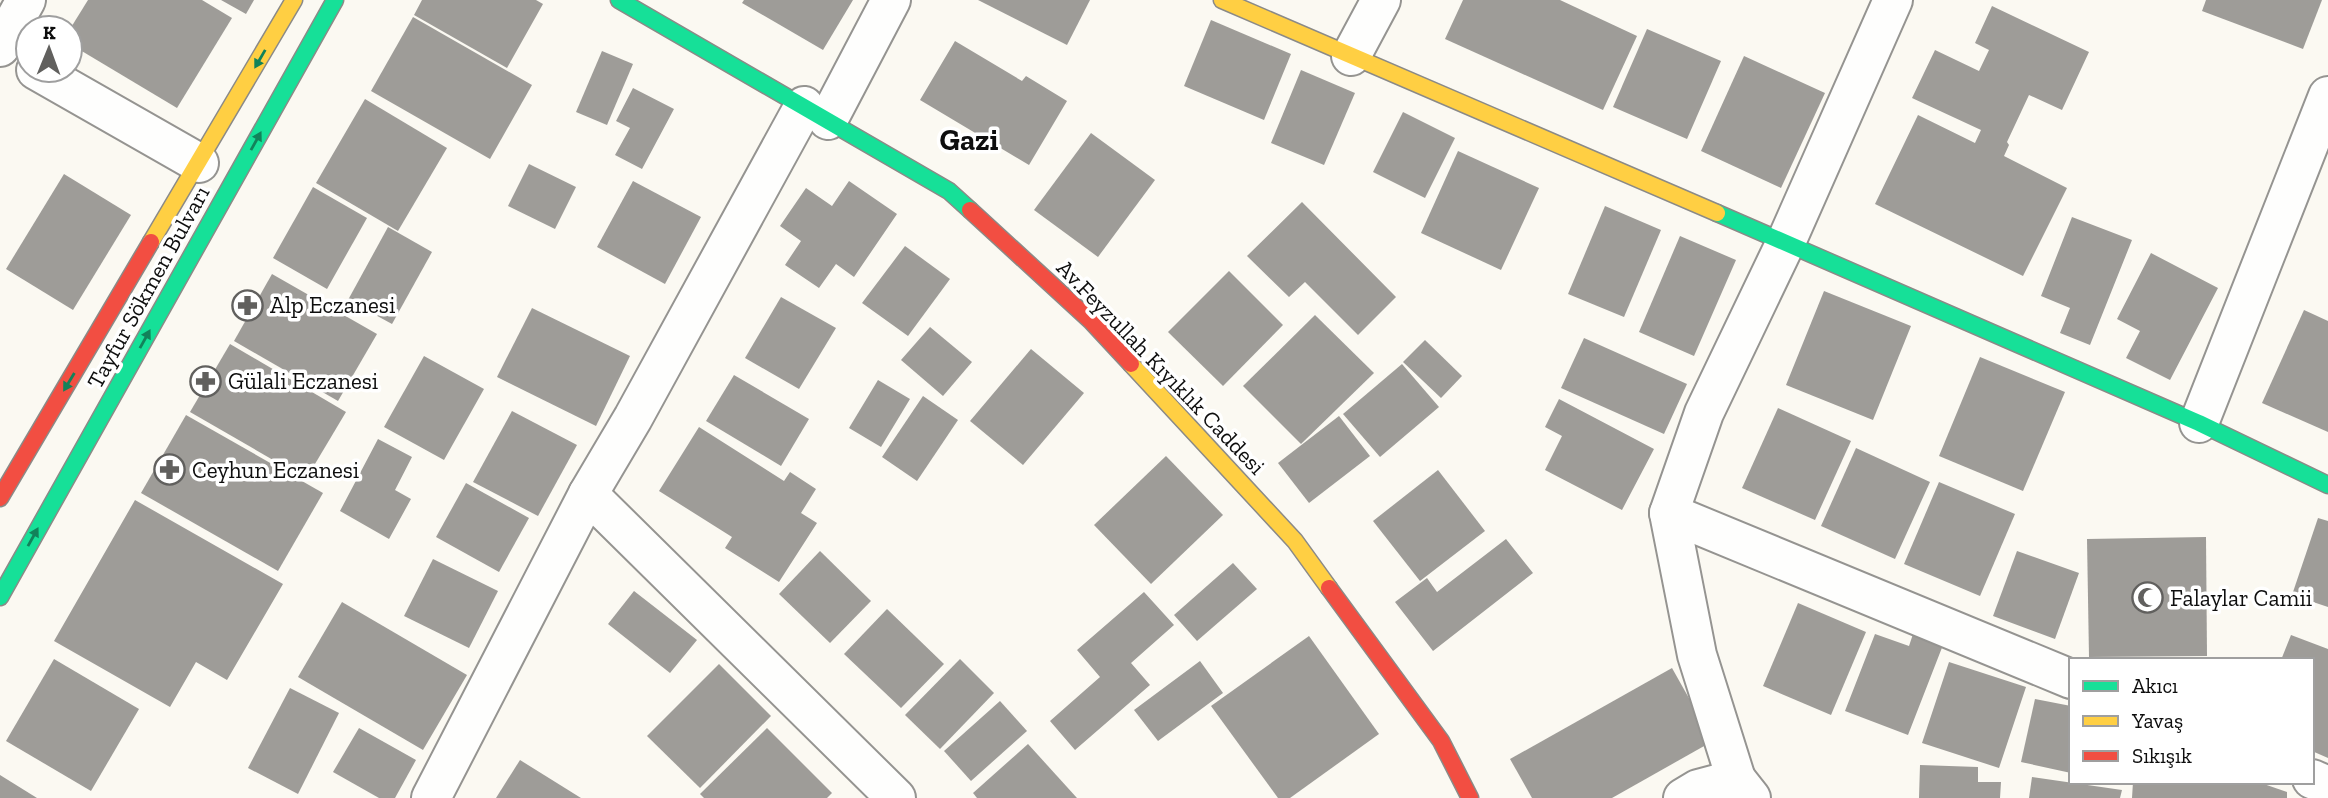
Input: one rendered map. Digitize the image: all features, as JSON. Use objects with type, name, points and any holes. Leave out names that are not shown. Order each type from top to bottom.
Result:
[{"type":"street","points":[[0,48],[26,0]]},
{"type":"street","name":"Tayfur Sökmen Bulvarı","points":[[0,498],[294,0]]},
{"type":"street","name":"Tayfur Sökmen Bulvarı","points":[[0,597],[335,0]]},
{"type":"street","name":"Av.Feyzullah Kıyıklık Caddesi","points":[[619,0],[949,191],[1091,321],[1295,541],[1441,741],[1470,798]]},
{"type":"street","points":[[430,798],[588,494],[816,113],[891,0]]},
{"type":"street","points":[[1222,0],[2199,423],[2328,485]]},
{"type":"street","points":[[1351,56],[1381,0]]},
{"type":"street","points":[[1683,798],[1698,789],[1743,789],[1697,654],[1669,513],[1704,413],[1786,242],[1893,0]]},
{"type":"street","points":[[61,84],[200,163]]},
{"type":"street","points":[[2199,423],[2328,96]]},
{"type":"street","points":[[588,494],[896,798]]},
{"type":"street","points":[[1669,513],[2069,679]]},
{"type":"building","points":[[88,0],[202,0],[232,18],[177,108],[84,52],[84,14],[79,14]]},
{"type":"building","points":[[221,0],[254,0],[246,14]]},
{"type":"building","points":[[422,0],[536,0],[543,4],[507,68],[414,15]]},
{"type":"building","points":[[744,0],[853,0],[823,50],[742,3]]},
{"type":"building","points":[[978,0],[1090,0],[1067,45]]},
{"type":"building","points":[[1463,0],[1560,0],[1637,36],[1603,110],[1445,39]]},
{"type":"building","points":[[2206,0],[2322,0],[2303,49],[2202,11]]},
{"type":"building","points":[[1992,6],[2089,52],[2062,110],[2029,95],[2007,142],[2009,145],[2004,156],[2067,188],[2023,276],[1875,204],[1918,115],[1975,143],[1981,130],[1912,98],[1935,50],[1979,71],[1989,50],[1975,43]]},
{"type":"building","points":[[413,17],[532,85],[490,159],[371,91]]},
{"type":"building","points":[[1211,20],[1291,54],[1264,120],[1184,86]]},
{"type":"building","points":[[1647,29],[1721,61],[1687,139],[1613,107]]},
{"type":"building","points":[[955,41],[1022,81],[1026,76],[1067,101],[1029,165],[920,100]]},
{"type":"building","points":[[602,51],[633,64],[607,125],[576,112]]},
{"type":"building","points":[[1744,56],[1825,93],[1781,188],[1701,151]]},
{"type":"building","points":[[1301,70],[1355,93],[1324,165],[1271,143]]},
{"type":"building","points":[[633,88],[674,109],[642,169],[615,155],[630,128],[616,121]]},
{"type":"building","points":[[365,99],[447,148],[398,231],[316,183]]},
{"type":"building","points":[[1403,112],[1455,138],[1425,198],[1373,172]]},
{"type":"building","points":[[1091,133],[1155,180],[1098,257],[1034,210]]},
{"type":"building","points":[[1458,151],[1539,188],[1501,270],[1421,233]]},
{"type":"building","points":[[529,164],[576,187],[555,229],[508,206]]},
{"type":"building","points":[[64,174],[131,215],[73,310],[6,269]]},
{"type":"building","points":[[633,181],[701,217],[665,284],[597,247]]},
{"type":"building","points":[[849,181],[897,214],[854,277],[836,264],[819,288],[785,265],[801,241],[780,226],[806,188],[832,206]]},
{"type":"building","points":[[313,187],[367,218],[327,289],[273,258]]},
{"type":"building","points":[[1302,202],[1396,297],[1358,335],[1305,282],[1289,297],[1247,256]]},
{"type":"building","points":[[1605,206],[1661,230],[1624,317],[1568,294]]},
{"type":"building","points":[[2072,217],[2132,240],[2090,345],[2060,333],[2070,308],[2041,296]]},
{"type":"building","points":[[388,227],[432,252],[392,324],[348,300]]},
{"type":"building","points":[[1680,236],[1736,260],[1694,356],[1639,332]]},
{"type":"building","points":[[905,246],[950,279],[908,336],[862,303]]},
{"type":"building","points":[[2151,253],[2218,288],[2170,380],[2126,358],[2140,331],[2117,319]]},
{"type":"building","points":[[1229,271],[1283,325],[1223,386],[1168,332]]},
{"type":"building","points":[[272,274],[377,334],[338,401],[234,341]]},
{"type":"building","points":[[1824,291],[1911,326],[1873,420],[1786,385]]},
{"type":"building","points":[[781,297],[836,328],[799,389],[745,358]]},
{"type":"building","points":[[532,308],[630,356],[596,426],[497,377]]},
{"type":"building","points":[[2304,310],[2328,321],[2328,432],[2262,403]]},
{"type":"building","points":[[1315,315],[1374,373],[1301,444],[1243,386]]},
{"type":"building","points":[[930,327],[972,362],[943,396],[901,360]]},
{"type":"building","points":[[1584,338],[1687,384],[1664,434],[1561,388]]},
{"type":"building","points":[[1425,340],[1462,376],[1441,398],[1403,362]]},
{"type":"building","points":[[230,344],[346,412],[306,479],[190,412]]},
{"type":"building","points":[[1031,349],[1084,393],[1023,465],[970,421]]},
{"type":"building","points":[[424,356],[484,389],[444,460],[384,427]]},
{"type":"building","points":[[1980,357],[2065,392],[2023,491],[1939,456]]},
{"type":"building","points":[[1402,364],[1439,407],[1380,457],[1343,414]]},
{"type":"building","points":[[734,375],[809,419],[781,466],[706,421]]},
{"type":"building","points":[[878,380],[910,399],[881,447],[849,428]]},
{"type":"building","points":[[923,396],[958,420],[917,481],[882,457]]},
{"type":"building","points":[[1559,399],[1654,449],[1622,510],[1545,470],[1562,436],[1545,427]]},
{"type":"building","points":[[1778,408],[1851,441],[1815,520],[1742,488]]},
{"type":"building","points":[[512,411],[577,445],[538,516],[473,482]]},
{"type":"building","points":[[186,415],[323,493],[278,571],[141,493]]},
{"type":"building","points":[[1339,416],[1370,456],[1309,503],[1278,463]]},
{"type":"building","points":[[699,427],[784,481],[790,472],[816,489],[801,513],[817,523],[779,582],[725,548],[732,537],[659,491]]},
{"type":"building","points":[[378,439],[412,457],[395,490],[411,499],[389,539],[340,511]]},
{"type":"building","points":[[1856,448],[1930,482],[1895,559],[1821,526]]},
{"type":"building","points":[[1166,456],[1223,515],[1151,584],[1094,525]]},
{"type":"building","points":[[1438,470],[1485,531],[1420,581],[1373,521]]},
{"type":"building","points":[[1939,482],[2015,514],[1980,596],[1904,564]]},
{"type":"building","points":[[466,483],[529,518],[499,572],[436,537]]},
{"type":"building","points":[[135,500],[283,584],[227,680],[196,662],[170,707],[54,641]]},
{"type":"building","points":[[2318,518],[2328,521],[2328,607],[2292,595]]},
{"type":"building","name":"Falaylar Camii","points":[[2206,537],[2207,656],[2089,657],[2087,539]]},
{"type":"building","points":[[1506,539],[1533,573],[1433,651],[1395,602],[1427,578],[1437,592]]},
{"type":"building","points":[[820,551],[871,601],[830,643],[779,594]]},
{"type":"building","points":[[2017,551],[2079,573],[2055,639],[1993,616]]},
{"type":"building","points":[[433,559],[498,591],[469,648],[404,616]]},
{"type":"building","points":[[1233,563],[1257,589],[1197,641],[1174,615]]},
{"type":"building","points":[[634,591],[697,640],[670,673],[608,624]]},
{"type":"building","points":[[1144,592],[1174,625],[1131,663],[1150,685],[1075,750],[1050,721],[1100,677],[1077,650]]},
{"type":"building","points":[[342,602],[467,675],[423,750],[298,677]]},
{"type":"building","points":[[1798,603],[1866,632],[1831,715],[1763,686]]},
{"type":"building","points":[[887,609],[944,664],[901,708],[844,654]]},
{"type":"building","points":[[1875,634],[1909,646],[1913,634],[1943,645],[1908,735],[1845,711]]},
{"type":"building","points":[[2291,635],[2328,649],[2328,758],[2314,752],[2314,658],[2282,658]]},
{"type":"building","points":[[1309,636],[1379,734],[1290,798],[1278,798],[1211,706]]},
{"type":"building","points":[[54,659],[139,709],[91,791],[6,741]]},
{"type":"building","points":[[960,659],[994,693],[940,749],[905,715]]},
{"type":"building","points":[[1200,661],[1223,693],[1158,741],[1134,710]]},
{"type":"building","points":[[1949,662],[2026,687],[1999,768],[1922,743]]},
{"type":"building","points":[[719,664],[771,716],[700,788],[647,736]]},
{"type":"building","points":[[1672,668],[1713,741],[1612,798],[1532,798],[1510,759]]},
{"type":"building","points":[[290,688],[339,713],[298,794],[248,768]]},
{"type":"building","points":[[2035,699],[2069,706],[2069,773],[2021,762]]},
{"type":"building","points":[[1000,701],[1027,731],[971,781],[944,751]]},
{"type":"building","points":[[359,728],[416,760],[395,798],[379,798],[333,772]]},
{"type":"building","points":[[767,728],[832,793],[827,798],[704,798],[700,794]]},
{"type":"building","points":[[1028,744],[1077,798],[977,798],[973,793]]},
{"type":"building","points":[[520,760],[581,798],[496,798]]},
{"type":"building","points":[[1920,765],[1978,767],[1978,782],[2001,782],[2000,798],[1919,798]]},
{"type":"building","points":[[0,775],[37,798],[0,798]]},
{"type":"building","points":[[2032,777],[2122,790],[2120,798],[2029,798]]},
{"type":"building","points":[[2133,784],[2264,784],[2287,792],[2287,798],[2132,798]]},
{"type":"traffic: fast","points":[[0,597],[335,0]]},
{"type":"traffic: fast","points":[[619,0],[949,191],[970,210]]},
{"type":"traffic: fast","points":[[1717,213],[2199,423],[2328,485]]},
{"type":"traffic: slow","points":[[151,242],[294,0]]},
{"type":"traffic: slow","points":[[1222,0],[1717,213]]},
{"type":"traffic: slow","points":[[1131,364],[1295,541],[1329,588]]},
{"type":"traffic: jam","points":[[970,210],[1091,321],[1131,364]]},
{"type":"traffic: jam","points":[[0,498],[151,242]]},
{"type":"traffic: jam","points":[[1329,588],[1441,741],[1470,798]]},
{"type":"place","name":"Alp Eczanesi","points":[[247,305]]},
{"type":"place","name":"Gülali Eczanesi","points":[[205,381]]},
{"type":"place","name":"Ceyhun Eczanesi","points":[[169,470]]},
{"type":"place","name":"Falaylar Camii","points":[[2147,598]]},
{"type":"district","name":"Gazi","points":[[969,140]]}]
